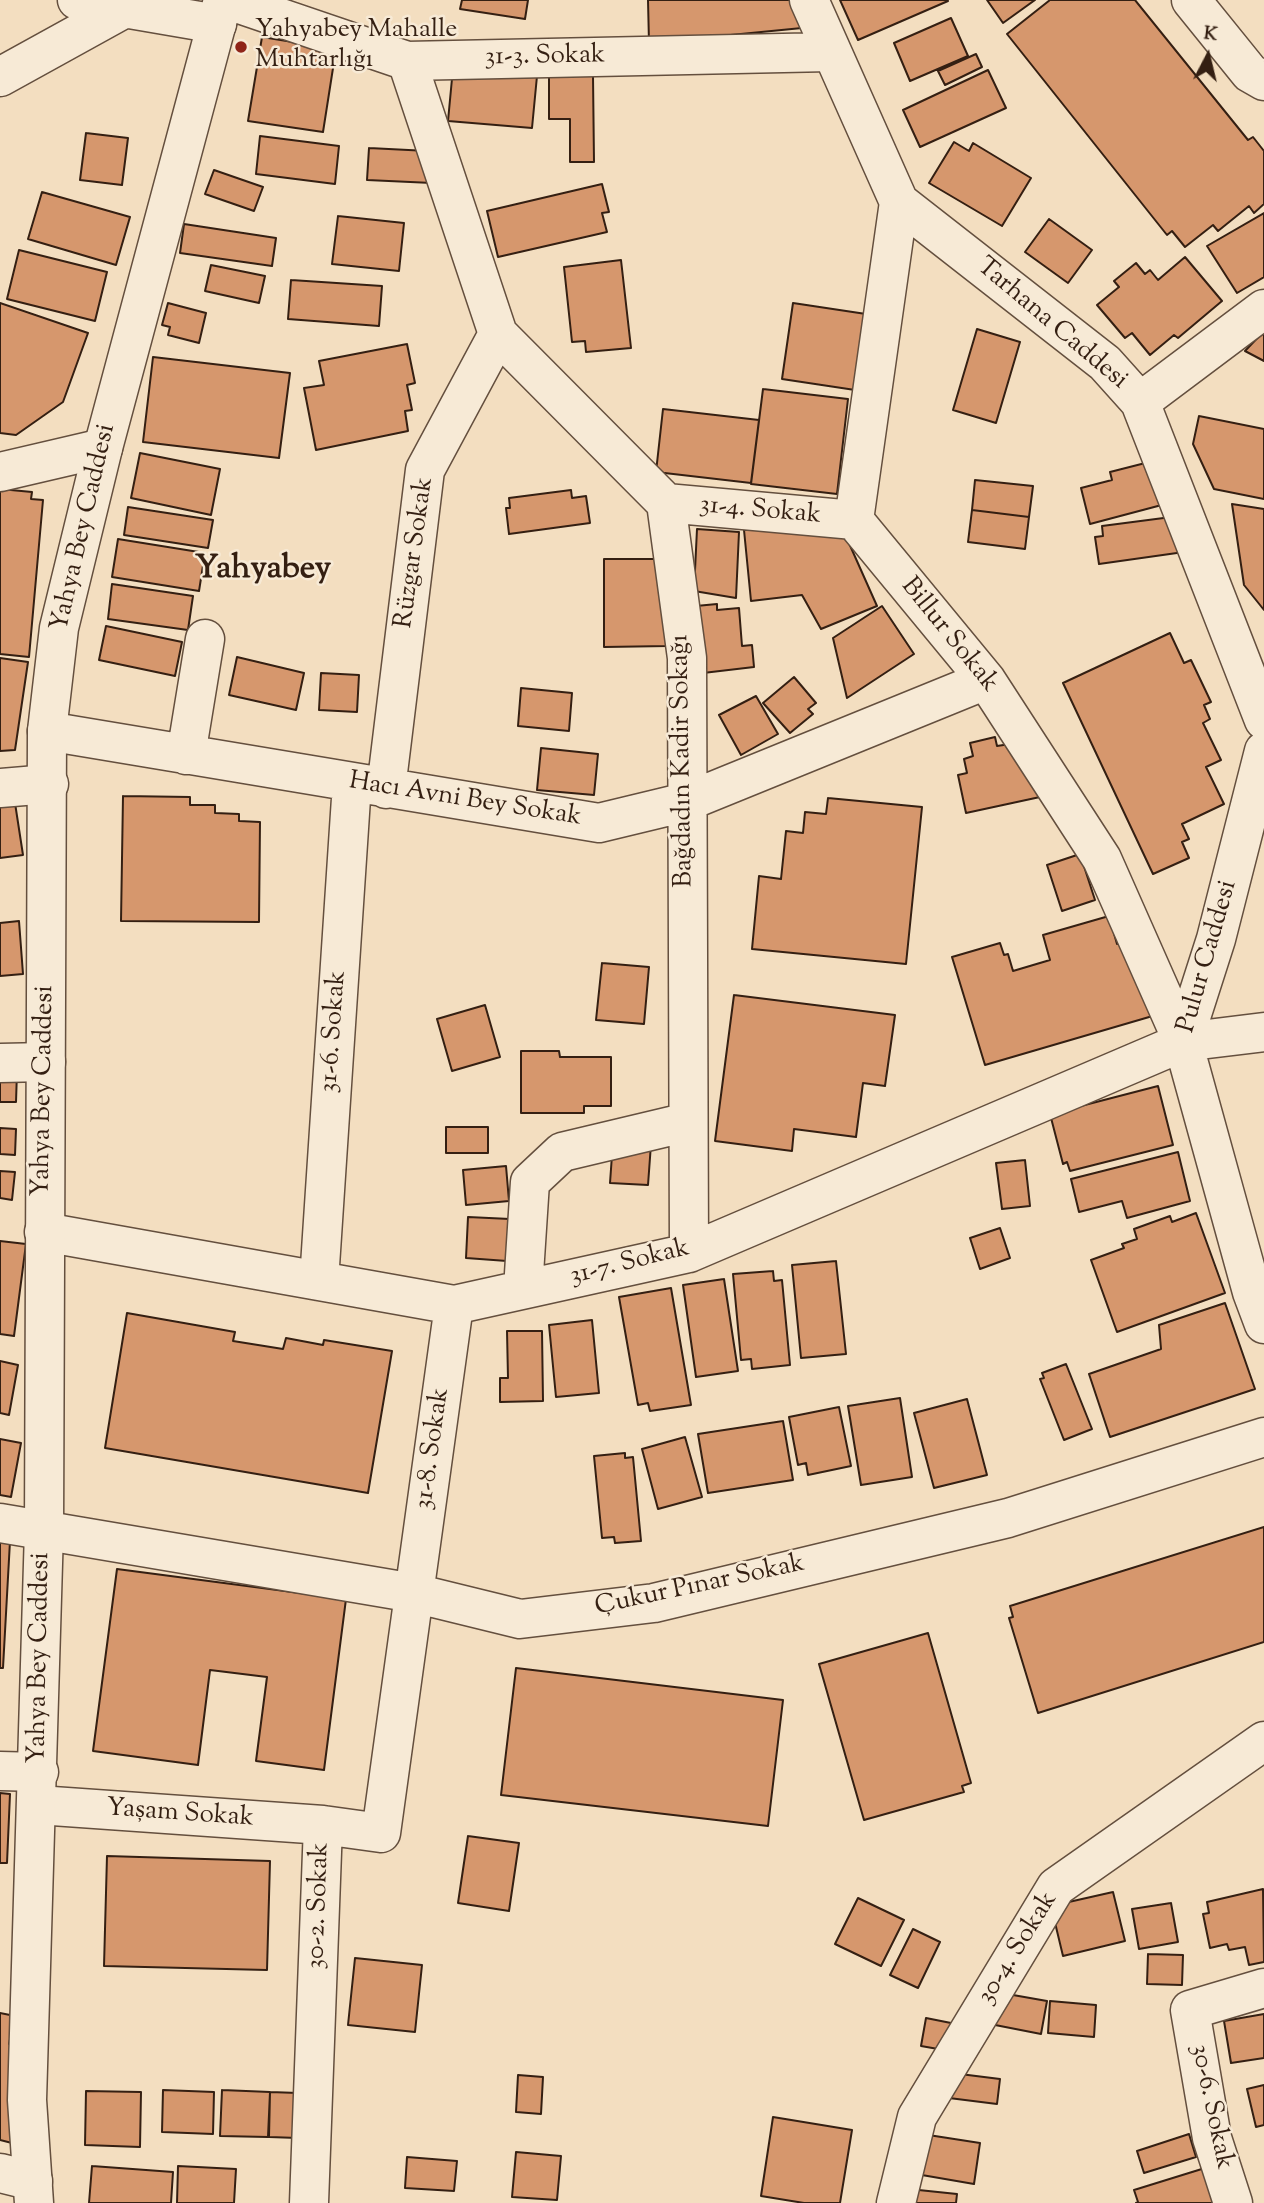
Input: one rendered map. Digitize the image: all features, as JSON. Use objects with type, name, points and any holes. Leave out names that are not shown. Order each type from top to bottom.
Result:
[{"type":"street","name":"31-3. Sokak","points":[[77,0],[125,8],[223,8],[407,61],[830,52]]},
{"type":"street","name":"Tarhana Caddesi","points":[[809,0],[898,202],[1105,363],[1140,402],[1264,720]]},
{"type":"street","points":[[1191,0],[1250,73],[1264,81]]},
{"type":"street","points":[[0,77],[125,8]]},
{"type":"street","name":"Yahya Bey Caddesi","points":[[22,2186],[38,1788],[44,1530],[49,784],[47,731],[59,628],[103,448],[223,8]]},
{"type":"street","points":[[407,61],[498,334],[666,503]]},
{"type":"street","points":[[854,520],[898,202]]},
{"type":"street","points":[[1140,402],[1264,309]]},
{"type":"street","name":"Rüzgar Sokak","points":[[369,786],[425,470],[498,334]]},
{"type":"street","points":[[0,472],[103,448]]},
{"type":"street","name":"31-4. Sokak","points":[[666,503],[854,520]]},
{"type":"street","name":"Bağdadın Kadir Sokağı","points":[[666,503],[687,658],[689,1252]]},
{"type":"street","name":"Billur Sokak","points":[[854,520],[986,680],[1102,859],[1183,1042]]},
{"type":"street","points":[[186,755],[205,639]]},
{"type":"street","name":"Hacı Avni Bey Sokak","points":[[47,731],[598,823],[686,802],[986,680]]},
{"type":"street","name":"Pulur Caddesi","points":[[1264,751],[1216,939],[1183,1042],[1264,1324]]},
{"type":"street","points":[[0,788],[49,784]]},
{"type":"street","name":"31-6. Sokak","points":[[318,1281],[369,786]]},
{"type":"street","name":"31-7. Sokak","points":[[44,1232],[454,1305],[689,1252],[1183,1042],[1264,1032]]},
{"type":"street","points":[[0,1063],[46,1062]]},
{"type":"street","points":[[523,1289],[530,1182],[562,1152],[688,1122]]},
{"type":"street","name":"31-8. Sokak","points":[[414,1593],[454,1305]]},
{"type":"street","name":"Çukur Pınar Sokak","points":[[0,1523],[414,1593],[520,1619],[654,1602],[1008,1518],[1264,1437]]},
{"type":"street","name":"30-2. Sokak","points":[[309,2203],[323,1825],[381,1832],[414,1593]]},
{"type":"street","name":"30-4. Sokak","points":[[896,2203],[917,2116],[1056,1886],[1264,1741]]},
{"type":"street","name":"Yaşam Sokak","points":[[0,1771],[38,1788],[323,1825]]},
{"type":"street","name":"30-6. Sokak","points":[[1233,2203],[1212,2138],[1190,2010],[1264,1988]]},
{"type":"building","points":[[462,0],[528,0],[525,19],[460,9]]},
{"type":"building","points":[[648,0],[799,0],[802,28],[649,43]]},
{"type":"building","points":[[840,0],[947,0],[948,1],[858,40]]},
{"type":"building","points":[[987,0],[1035,0],[1003,23]]},
{"type":"building","points":[[1050,0],[1135,0],[1248,140],[1253,137],[1264,151],[1264,204],[1254,213],[1249,206],[1218,231],[1213,225],[1185,247],[1172,231],[1167,235],[1007,34]]},
{"type":"building","points":[[951,18],[968,56],[910,81],[894,43]]},
{"type":"building","points":[[262,37],[336,49],[323,132],[248,121]]},
{"type":"building","points":[[976,54],[982,67],[945,85],[938,71]]},
{"type":"building","points":[[453,68],[537,76],[532,128],[448,121]]},
{"type":"building","points":[[988,70],[1006,108],[920,147],[903,110]]},
{"type":"building","points":[[549,76],[593,76],[594,162],[570,162],[570,119],[549,119]]},
{"type":"building","points":[[86,133],[128,138],[122,185],[80,180]]},
{"type":"building","points":[[260,136],[339,146],[335,184],[256,174]]},
{"type":"building","points":[[954,142],[969,151],[973,143],[1031,178],[1002,226],[929,183]]},
{"type":"building","points":[[369,148],[428,151],[432,183],[367,180]]},
{"type":"building","points":[[214,170],[263,187],[254,211],[205,194]]},
{"type":"building","points":[[602,184],[609,212],[602,213],[607,232],[498,257],[487,211]]},
{"type":"building","points":[[42,192],[130,217],[116,265],[28,239]]},
{"type":"building","points":[[1264,213],[1264,277],[1237,293],[1207,246]]},
{"type":"building","points":[[338,216],[404,223],[399,271],[332,264]]},
{"type":"building","points":[[1049,219],[1092,250],[1068,283],[1025,252]]},
{"type":"building","points":[[184,224],[276,238],[272,266],[180,253]]},
{"type":"building","points":[[19,250],[107,272],[95,321],[7,299]]},
{"type":"building","points":[[1185,257],[1222,301],[1178,338],[1174,335],[1150,355],[1132,333],[1125,338],[1097,305],[1119,287],[1114,281],[1136,263],[1145,274],[1150,270],[1158,280]]},
{"type":"building","points":[[621,260],[631,348],[586,352],[585,341],[572,342],[564,267]]},
{"type":"building","points":[[211,265],[265,276],[259,303],[205,291]]},
{"type":"building","points":[[291,280],[382,286],[379,326],[288,319]]},
{"type":"building","points":[[0,303],[88,333],[63,402],[16,435],[0,433]]},
{"type":"building","points":[[168,303],[206,313],[199,343],[168,335],[170,327],[162,325]]},
{"type":"building","points":[[793,303],[866,314],[855,390],[782,379]]},
{"type":"building","points":[[977,329],[1020,342],[996,423],[953,410]]},
{"type":"building","points":[[1264,331],[1264,361],[1245,351]]},
{"type":"building","points":[[407,344],[415,383],[407,385],[412,410],[405,411],[408,431],[316,450],[304,388],[324,385],[319,361]]},
{"type":"building","points":[[153,357],[290,373],[279,458],[143,442]]},
{"type":"building","points":[[763,389],[848,399],[837,494],[751,484]]},
{"type":"building","points":[[663,409],[759,420],[751,483],[656,472]]},
{"type":"building","points":[[1199,416],[1264,429],[1264,499],[1214,489],[1193,444]]},
{"type":"building","points":[[140,453],[220,469],[211,515],[131,498]]},
{"type":"building","points":[[1161,459],[1173,502],[1090,524],[1081,488],[1112,480],[1110,472]]},
{"type":"building","points":[[975,480],[1033,486],[1029,517],[972,510]]},
{"type":"building","points":[[0,489],[32,492],[31,499],[43,500],[29,657],[0,654]]},
{"type":"building","points":[[571,490],[572,498],[586,496],[590,523],[509,534],[506,508],[510,508],[509,498]]},
{"type":"building","points":[[1232,504],[1264,509],[1264,610],[1244,585]]},
{"type":"building","points":[[128,507],[213,520],[208,548],[124,535]]},
{"type":"building","points":[[972,510],[1029,517],[1025,549],[968,542]]},
{"type":"building","points":[[1179,516],[1184,552],[1099,564],[1095,537],[1103,536],[1102,526]]},
{"type":"building","points":[[819,522],[844,532],[877,606],[821,629],[802,595],[751,601],[744,530]]},
{"type":"building","points":[[697,529],[739,532],[736,598],[694,591]]},
{"type":"building","points":[[118,539],[205,553],[199,591],[112,577]]},
{"type":"building","points":[[604,559],[668,559],[668,646],[604,647]]},
{"type":"building","points":[[112,584],[193,596],[188,630],[108,619]]},
{"type":"building","points":[[717,604],[717,610],[739,608],[742,646],[752,645],[754,667],[703,673],[696,606]]},
{"type":"building","points":[[882,606],[914,654],[847,698],[833,638]]},
{"type":"building","points":[[106,626],[182,642],[175,676],[99,660]]},
{"type":"building","points":[[1170,633],[1184,663],[1191,660],[1211,702],[1204,705],[1210,719],[1203,723],[1221,760],[1206,767],[1224,804],[1182,824],[1189,839],[1182,842],[1189,858],[1153,874],[1063,683]]},
{"type":"building","points":[[237,657],[304,673],[296,710],[229,695]]},
{"type":"building","points":[[0,658],[28,662],[15,750],[0,751]]},
{"type":"building","points":[[321,673],[359,675],[357,712],[319,710]]},
{"type":"building","points":[[794,677],[816,703],[808,709],[813,714],[790,733],[763,703]]},
{"type":"building","points":[[521,688],[572,693],[569,731],[518,726]]},
{"type":"building","points":[[756,696],[778,734],[741,755],[719,715]]},
{"type":"building","points":[[995,737],[997,746],[1010,744],[1040,797],[966,813],[958,775],[967,773],[964,759],[973,756],[970,743]]},
{"type":"building","points":[[541,748],[598,754],[594,795],[537,790]]},
{"type":"building","points":[[13,790],[23,855],[0,858],[0,792]]},
{"type":"building","points":[[123,796],[190,797],[190,805],[215,805],[215,813],[239,814],[239,821],[260,822],[259,922],[121,921]]},
{"type":"building","points":[[828,798],[922,807],[906,964],[752,949],[759,876],[781,879],[786,831],[803,833],[805,812],[826,814]]},
{"type":"building","points":[[1080,854],[1095,900],[1062,911],[1047,865]]},
{"type":"building","points":[[1109,916],[1117,944],[1123,942],[1156,1015],[985,1065],[952,957],[1000,943],[1004,955],[1008,954],[1013,971],[1050,960],[1043,935]]},
{"type":"building","points":[[19,921],[23,974],[0,976],[0,923]]},
{"type":"building","points":[[602,963],[649,967],[644,1024],[596,1020]]},
{"type":"building","points":[[734,995],[895,1015],[885,1086],[863,1083],[856,1137],[794,1129],[792,1151],[715,1141]]},
{"type":"building","points":[[485,1005],[500,1057],[452,1071],[437,1019]]},
{"type":"building","points":[[521,1051],[559,1051],[560,1057],[611,1057],[611,1106],[584,1106],[584,1113],[521,1113]]},
{"type":"building","points":[[0,1071],[17,1071],[16,1102],[0,1102]]},
{"type":"building","points":[[1158,1086],[1173,1145],[1070,1171],[1067,1162],[1063,1164],[1050,1114]]},
{"type":"building","points":[[446,1127],[488,1127],[488,1153],[446,1153]]},
{"type":"building","points":[[0,1128],[16,1129],[15,1155],[0,1154]]},
{"type":"building","points":[[613,1141],[651,1144],[648,1185],[610,1183]]},
{"type":"building","points":[[1178,1152],[1190,1201],[1127,1218],[1122,1201],[1079,1212],[1071,1179]]},
{"type":"building","points":[[1025,1160],[1030,1206],[1002,1209],[996,1163]]},
{"type":"building","points":[[506,1166],[509,1201],[466,1205],[463,1170]]},
{"type":"building","points":[[0,1171],[15,1172],[12,1200],[0,1198]]},
{"type":"building","points":[[1196,1213],[1225,1293],[1117,1332],[1091,1260],[1124,1248],[1122,1244],[1137,1239],[1134,1229],[1170,1216],[1172,1222]]},
{"type":"building","points":[[468,1217],[510,1219],[507,1261],[466,1258]]},
{"type":"building","points":[[1000,1228],[1010,1258],[980,1269],[970,1238]]},
{"type":"building","points":[[0,1241],[26,1244],[14,1336],[0,1334]]},
{"type":"building","points":[[836,1261],[846,1354],[801,1358],[792,1265]]},
{"type":"building","points":[[773,1271],[774,1281],[782,1280],[790,1365],[752,1369],[751,1359],[741,1360],[733,1274]]},
{"type":"building","points":[[724,1279],[738,1371],[696,1377],[683,1285]]},
{"type":"building","points":[[671,1288],[691,1405],[650,1411],[648,1403],[638,1405],[619,1297]]},
{"type":"building","points":[[1225,1303],[1255,1389],[1110,1437],[1089,1374],[1161,1349],[1159,1325]]},
{"type":"building","points":[[127,1313],[235,1332],[233,1341],[283,1349],[286,1338],[323,1345],[324,1340],[392,1351],[368,1493],[105,1448]]},
{"type":"building","points":[[592,1320],[599,1393],[556,1397],[549,1325]]},
{"type":"building","points":[[507,1331],[542,1331],[543,1401],[500,1402],[500,1378],[508,1378]]},
{"type":"building","points":[[0,1361],[18,1365],[9,1415],[0,1413]]},
{"type":"building","points":[[1066,1364],[1092,1429],[1064,1440],[1040,1379],[1044,1378],[1042,1373]]},
{"type":"building","points":[[900,1398],[912,1477],[861,1485],[848,1406]]},
{"type":"building","points":[[967,1399],[987,1475],[934,1488],[914,1413]]},
{"type":"building","points":[[839,1407],[851,1466],[808,1475],[806,1463],[798,1465],[789,1417]]},
{"type":"building","points":[[783,1421],[793,1480],[708,1493],[698,1434]]},
{"type":"building","points":[[685,1437],[702,1497],[658,1509],[642,1449]]},
{"type":"building","points":[[0,1439],[21,1443],[11,1497],[0,1495]]},
{"type":"building","points":[[625,1453],[625,1458],[633,1457],[641,1541],[615,1543],[614,1537],[602,1538],[594,1456]]},
{"type":"building","points":[[1264,1527],[1264,1642],[1038,1713],[1009,1618],[1013,1617],[1010,1606]]},
{"type":"building","points":[[0,1541],[10,1541],[3,1668],[0,1668]]},
{"type":"building","points":[[117,1569],[346,1599],[324,1770],[256,1761],[267,1677],[210,1670],[198,1765],[93,1751]]},
{"type":"building","points":[[928,1633],[971,1783],[962,1786],[964,1792],[864,1820],[819,1664]]},
{"type":"building","points":[[516,1668],[783,1700],[768,1826],[501,1795]]},
{"type":"building","points":[[0,1793],[10,1794],[7,1863],[0,1863]]},
{"type":"building","points":[[468,1836],[519,1843],[509,1911],[458,1903]]},
{"type":"building","points":[[107,1856],[270,1861],[267,1970],[104,1966]]},
{"type":"building","points":[[1263,1889],[1264,1962],[1249,1965],[1245,1947],[1229,1950],[1227,1944],[1210,1948],[1203,1914],[1209,1913],[1207,1902]]},
{"type":"building","points":[[1113,1892],[1125,1941],[1063,1956],[1051,1906]]},
{"type":"building","points":[[858,1898],[904,1920],[881,1966],[835,1944]]},
{"type":"building","points":[[1171,1903],[1178,1942],[1139,1949],[1132,1909]]},
{"type":"building","points":[[913,1929],[940,1942],[918,1988],[890,1975]]},
{"type":"building","points":[[1148,1954],[1183,1955],[1182,1985],[1147,1984]]},
{"type":"building","points":[[355,1958],[422,1965],[415,2032],[348,2025]]},
{"type":"building","points":[[996,1992],[1047,2001],[1041,2034],[990,2024]]},
{"type":"building","points":[[1050,2001],[1096,2005],[1094,2037],[1048,2033]]},
{"type":"building","points":[[0,2013],[15,2016],[9,2044],[17,2045],[12,2143],[0,2140]]},
{"type":"building","points":[[1264,2014],[1264,2058],[1231,2063],[1224,2021]]},
{"type":"building","points":[[926,2018],[961,2025],[955,2052],[921,2046]]},
{"type":"building","points":[[952,2073],[1000,2079],[997,2104],[949,2098]]},
{"type":"building","points":[[518,2075],[543,2077],[541,2114],[516,2112]]},
{"type":"building","points":[[1264,2085],[1264,2125],[1256,2127],[1247,2089]]},
{"type":"building","points":[[163,2090],[214,2092],[213,2134],[162,2132]]},
{"type":"building","points":[[222,2090],[270,2092],[268,2137],[220,2136]]},
{"type":"building","points":[[86,2091],[141,2092],[140,2147],[85,2145]]},
{"type":"building","points":[[270,2092],[298,2093],[298,2138],[269,2137]]},
{"type":"building","points":[[773,2117],[852,2130],[840,2203],[804,2203],[761,2196]]},
{"type":"building","points":[[922,2134],[980,2143],[974,2184],[916,2174]]},
{"type":"building","points":[[1189,2134],[1196,2157],[1144,2173],[1137,2151]]},
{"type":"building","points":[[516,2152],[561,2156],[557,2200],[512,2197]]},
{"type":"building","points":[[407,2157],[457,2161],[454,2191],[405,2188]]},
{"type":"building","points":[[92,2166],[173,2172],[171,2203],[89,2203]]},
{"type":"building","points":[[178,2166],[236,2169],[234,2203],[177,2203]]},
{"type":"building","points":[[1205,2168],[1216,2203],[1136,2203],[1138,2202],[1134,2190]]},
{"type":"building","points":[[909,2189],[957,2194],[956,2203],[908,2203]]},
{"type":"place","name":"Yahyabey Mahalle Muhtarlığı","points":[[241,47]]},
{"type":"district","name":"Yahyabey","points":[[263,571]]}]
